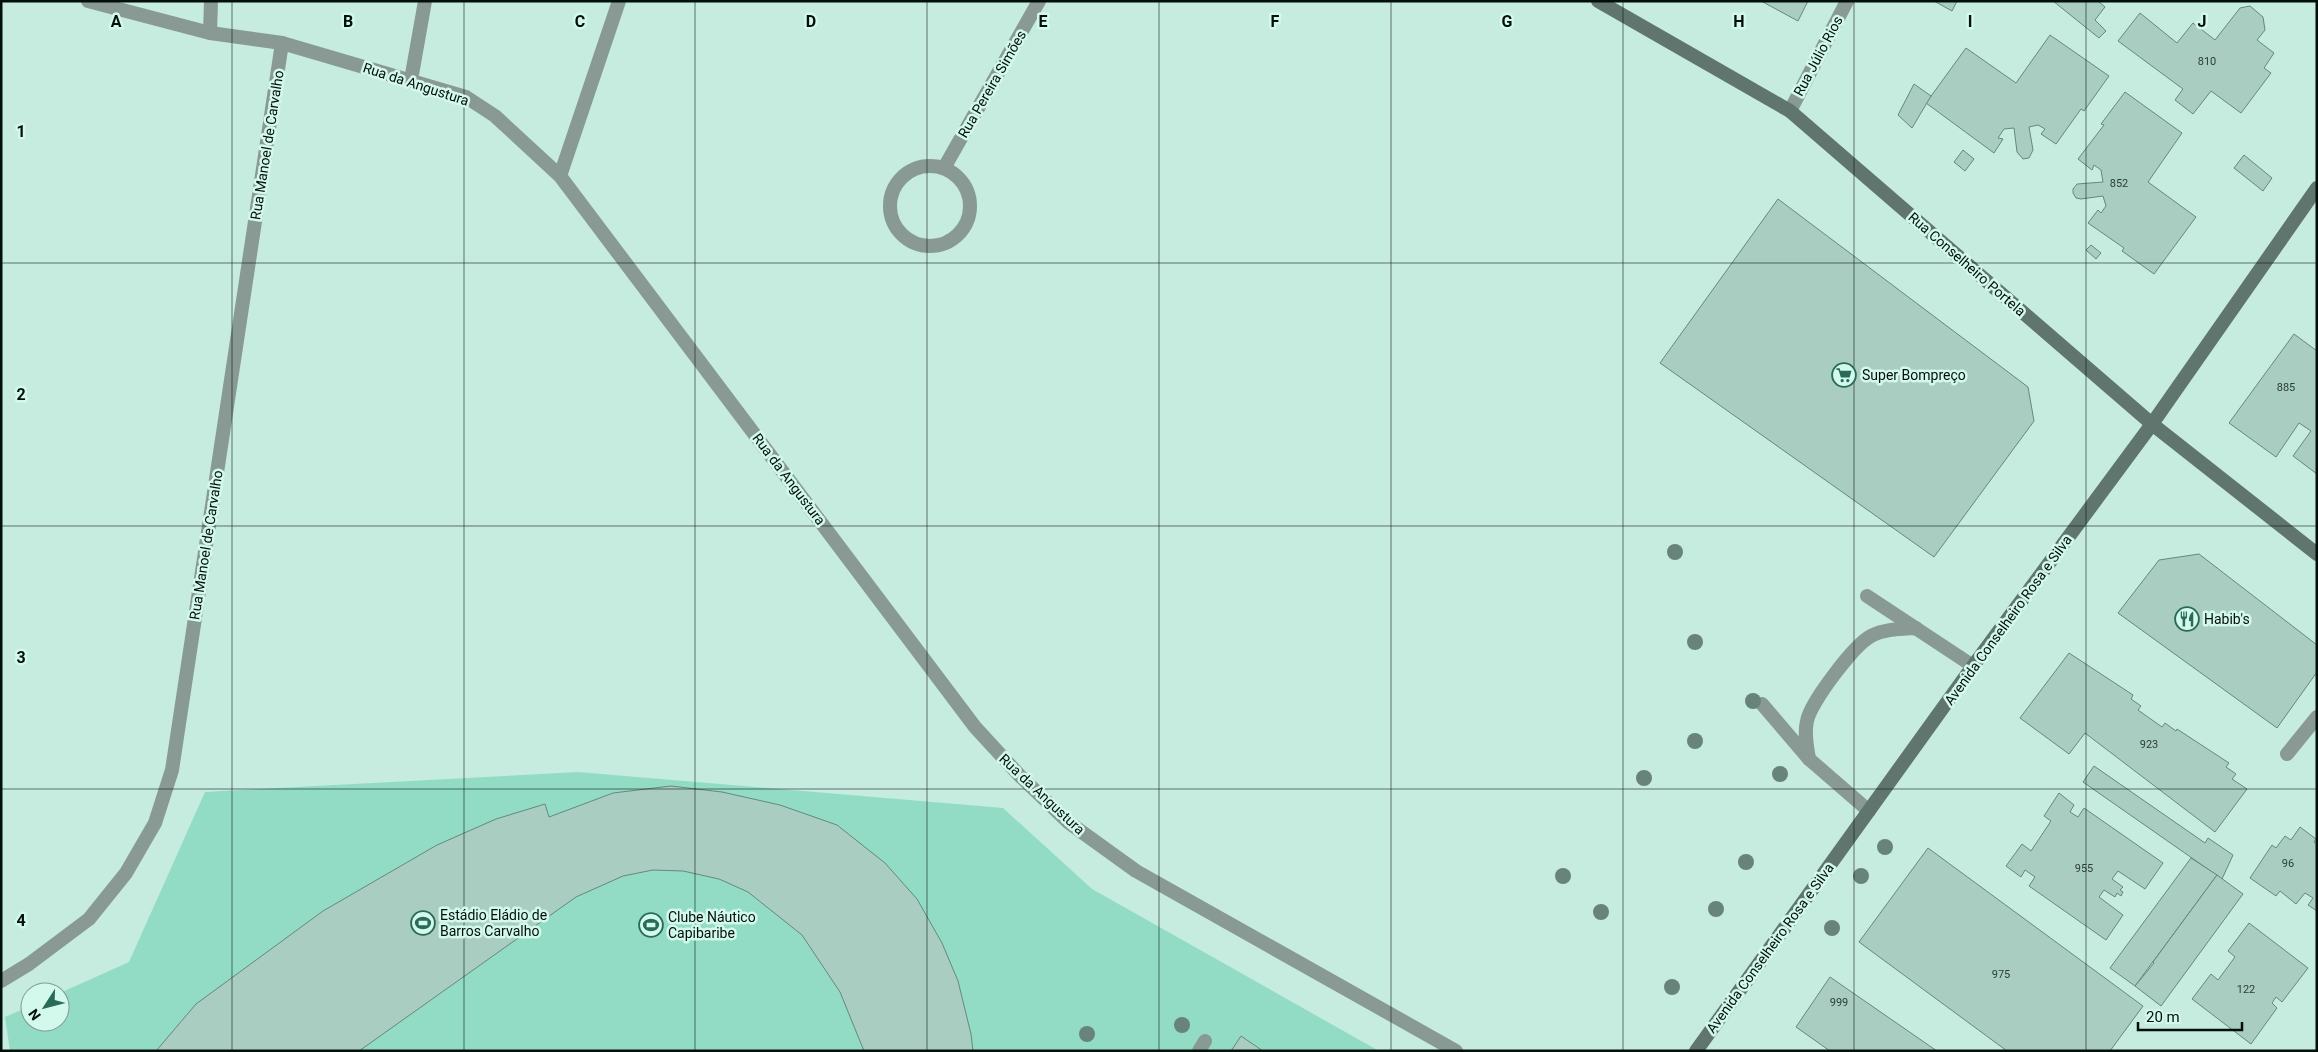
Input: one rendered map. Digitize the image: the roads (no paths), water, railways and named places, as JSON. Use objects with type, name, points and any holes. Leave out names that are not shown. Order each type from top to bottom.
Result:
[{"type":"main road","name":"Rua Conselheiro Portela","points":[[1598,1],[1790,111],[2152,424],[2317,554]]},
{"type":"main road","name":"Avenida Conselheiro Rosa e Silva","points":[[1696,1051],[1973,666],[2152,424],[2317,188]]},
{"type":"street","name":"Rua da Angustura","points":[[88,1],[210,32],[282,43],[466,97],[494,116],[560,176],[975,727],[1020,776],[1068,822],[1136,871],[1456,1051]]},
{"type":"street","points":[[210,32],[212,1]]},
{"type":"street","points":[[411,80],[425,1]]},
{"type":"street","points":[[560,176],[619,1]]},
{"type":"street","name":"Rua Pereira Simões","points":[[944,168],[1039,1]]},
{"type":"street","name":"Rua Júlio Rios","points":[[1790,111],[1847,1]]},
{"type":"street","name":"Rua Manoel de Carvalho","points":[[1,981],[29,964],[89,919],[126,873],[155,823],[172,770],[282,43]]},
{"type":"street","points":[[930,165],[944,168],[958,176],[966,188],[971,202],[970,217],[963,230],[952,240],[938,246],[923,246],[909,240],[898,231],[891,218],[889,202],[894,188],[903,176],[915,168],[930,165]]},
{"type":"street","points":[[1867,596],[1973,666]]},
{"type":"street","points":[[1809,759],[1805,735],[1807,719],[1832,678],[1851,653],[1871,636],[1891,630],[1916,628]]},
{"type":"street","points":[[1762,704],[1809,759],[1869,811]]},
{"type":"street","points":[[2287,754],[2317,718]]},
{"type":"place","name":"Super Bompreço","points":[[1844,375]]},
{"type":"place","name":"Habib's","points":[[2187,619]]},
{"type":"place","name":"Estádio Eládio de Barros Carvalho","points":[[423,923]]},
{"type":"place","name":"Clube Náutico Capibaribe","points":[[651,925]]}]
